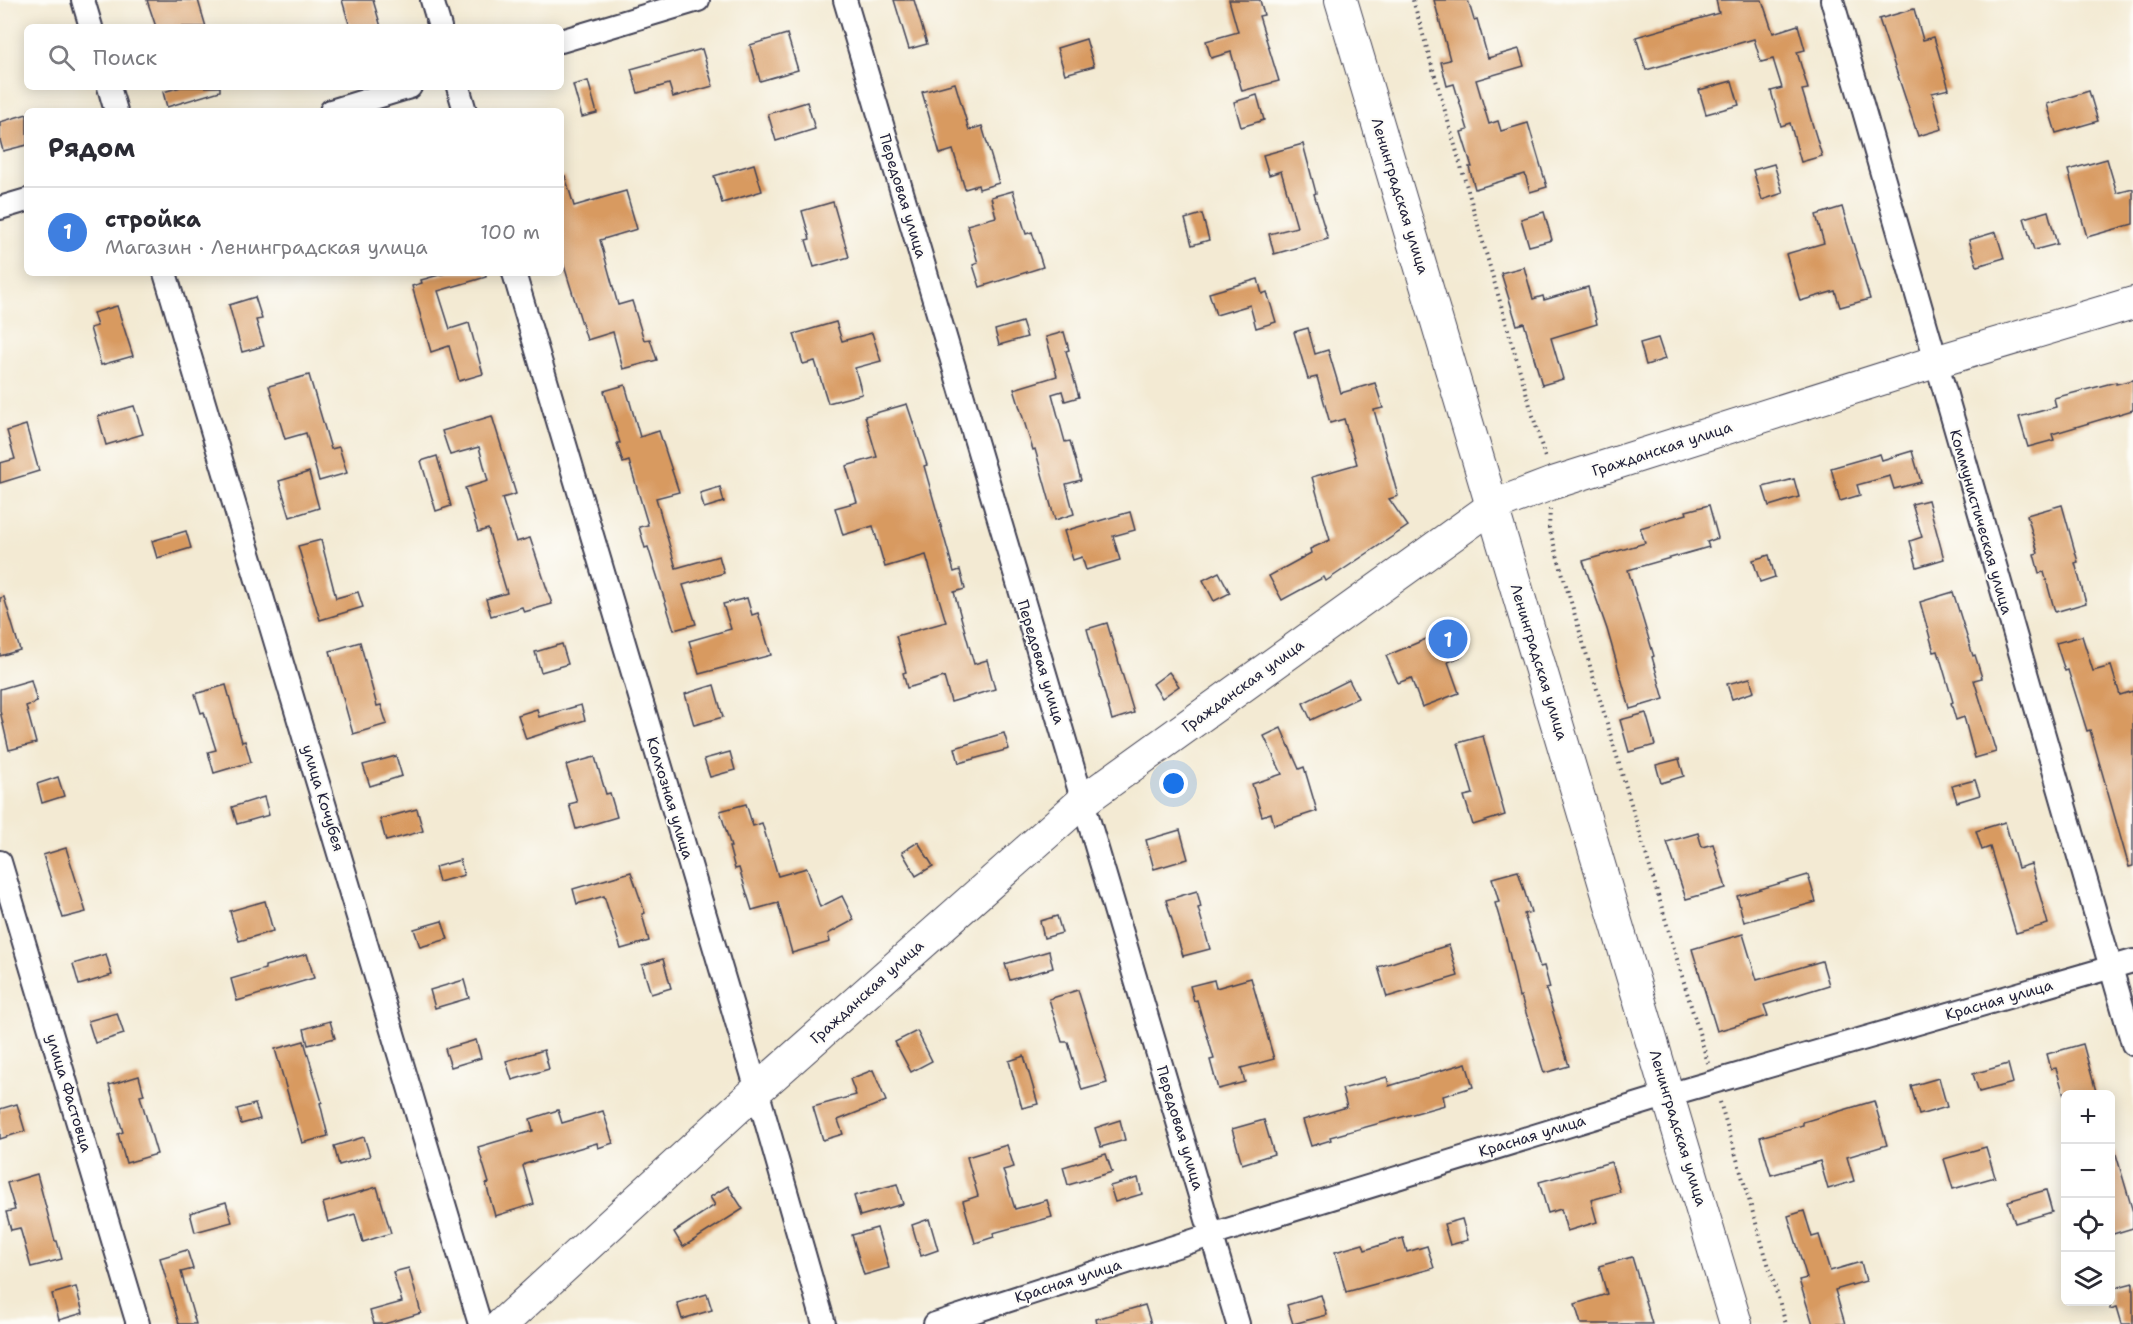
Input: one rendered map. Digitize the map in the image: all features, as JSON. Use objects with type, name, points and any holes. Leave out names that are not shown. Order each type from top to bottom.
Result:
[{"type":"main road","name":"Ленинградская улица","points":[[1341,0],[1736,1324]]},
{"type":"main road","name":"Гражданская улица","points":[[502,1324],[757,1090],[1083,801],[1493,506],[1552,483],[1935,362],[2133,303]]},
{"type":"street","points":[[83,0],[90,24]]},
{"type":"street","points":[[432,0],[439,24]]},
{"type":"street","points":[[564,41],[698,0]]},
{"type":"street","name":"Передовая улица","points":[[845,0],[1238,1324]]},
{"type":"street","name":"Коммунистическая улица","points":[[1832,0],[2133,1044]]},
{"type":"street","points":[[110,90],[115,108]]},
{"type":"street","points":[[340,108],[400,90]]},
{"type":"street","points":[[459,90],[464,108]]},
{"type":"street","points":[[0,208],[24,201]]},
{"type":"street","name":"улица Кочубея","points":[[166,276],[480,1324]]},
{"type":"street","name":"Колхозная улица","points":[[515,276],[757,1090],[824,1324]]},
{"type":"street","name":"улица Фастовца","points":[[0,862],[138,1324]]},
{"type":"street","name":"Красная улица","points":[[935,1324],[1212,1235],[1668,1095],[2133,961]]},
{"type":"path","points":[[1413,0],[1552,483],[1549,528],[1786,1324]]},
{"type":"building","points":[[147,0],[198,0],[205,24],[155,24]]},
{"type":"building","points":[[342,0],[373,0],[380,24],[349,24]]},
{"type":"building","points":[[894,0],[914,0],[927,44],[909,49]]},
{"type":"building","points":[[1229,0],[1260,0],[1264,15],[1259,16],[1279,81],[1242,91],[1231,52],[1211,58],[1206,41],[1238,32]]},
{"type":"building","points":[[1434,0],[1468,0],[1474,20],[1477,19],[1488,58],[1519,49],[1524,66],[1476,80],[1489,124],[1498,121],[1501,131],[1528,123],[1547,187],[1530,192],[1525,174],[1475,189],[1469,167],[1472,167],[1461,132],[1468,130],[1454,84],[1447,86],[1441,62],[1450,60]]},
{"type":"building","points":[[1716,0],[1762,0],[1773,33],[1798,25],[1805,50],[1797,52],[1808,89],[1802,90],[1822,156],[1801,162],[1790,123],[1781,126],[1771,91],[1782,88],[1773,59],[1761,62],[1754,39],[1646,70],[1636,37],[1719,13]]},
{"type":"building","points":[[1914,9],[1923,40],[1934,37],[1949,89],[1932,93],[1942,129],[1918,136],[1879,19]]},
{"type":"building","points":[[787,34],[798,70],[760,81],[750,45]]},
{"type":"building","points":[[1086,39],[1094,66],[1065,74],[1057,48]]},
{"type":"building","points":[[702,49],[713,86],[673,97],[669,84],[638,93],[631,69]]},
{"type":"building","points":[[588,81],[597,113],[582,117],[573,85]]},
{"type":"building","points":[[1732,81],[1739,105],[1706,114],[1699,90]]},
{"type":"building","points":[[955,83],[969,130],[982,126],[999,183],[979,189],[978,185],[965,189],[953,150],[940,154],[922,92]]},
{"type":"building","points":[[170,90],[220,90],[167,107],[163,92]]},
{"type":"building","points":[[2089,91],[2098,121],[2056,133],[2047,104]]},
{"type":"building","points":[[1257,95],[1264,120],[1241,127],[1234,102]]},
{"type":"building","points":[[807,102],[815,129],[776,141],[768,114]]},
{"type":"building","points":[[24,115],[24,146],[3,151],[0,140],[0,122]]},
{"type":"building","points":[[1303,144],[1316,193],[1314,194],[1328,239],[1274,254],[1269,234],[1297,227],[1281,171],[1269,175],[1263,155]]},
{"type":"building","points":[[2107,159],[2117,193],[2133,189],[2133,224],[2087,237],[2068,170]]},
{"type":"building","points":[[754,164],[762,191],[722,203],[714,176]]},
{"type":"building","points":[[1774,164],[1783,193],[1762,200],[1753,170]]},
{"type":"building","points":[[564,176],[574,206],[626,191],[637,229],[600,240],[618,305],[632,301],[644,340],[650,339],[657,360],[623,369],[613,332],[587,340],[564,266]]},
{"type":"building","points":[[1013,191],[1026,234],[1032,232],[1043,267],[980,287],[973,265],[978,263],[967,225],[996,217],[991,197]]},
{"type":"building","points":[[833,202],[849,257],[814,267],[806,240],[810,239],[802,211]]},
{"type":"building","points":[[1842,207],[1870,299],[1840,307],[1835,291],[1800,301],[1786,254],[1824,243],[1816,215]]},
{"type":"building","points":[[2048,211],[2057,244],[2034,250],[2024,218]]},
{"type":"building","points":[[1544,212],[1552,240],[1529,246],[1521,219]]},
{"type":"building","points":[[1202,214],[1209,240],[1192,245],[1185,219]]},
{"type":"building","points":[[1996,232],[2004,258],[1977,266],[1969,240]]},
{"type":"building","points":[[1524,267],[1533,299],[1543,296],[1544,300],[1588,287],[1597,324],[1551,338],[1563,379],[1542,385],[1524,323],[1517,325],[1501,273]]},
{"type":"building","points":[[435,276],[486,276],[438,291],[450,329],[469,323],[483,374],[459,381],[449,346],[431,352],[412,286],[422,283],[421,280]]},
{"type":"building","points":[[1258,279],[1262,294],[1267,292],[1276,322],[1256,328],[1250,305],[1216,315],[1209,293]]},
{"type":"building","points":[[255,297],[262,319],[256,320],[264,346],[242,352],[229,305]]},
{"type":"building","points":[[117,306],[133,356],[101,365],[90,328],[97,326],[93,313]]},
{"type":"building","points":[[836,322],[842,341],[872,333],[881,361],[855,368],[862,394],[828,403],[815,361],[803,364],[794,334]]},
{"type":"building","points":[[1022,322],[1027,337],[999,345],[995,330]]},
{"type":"building","points":[[1308,328],[1315,354],[1328,350],[1341,393],[1375,383],[1383,408],[1374,410],[1398,496],[1389,499],[1408,526],[1326,581],[1324,577],[1282,600],[1269,576],[1311,553],[1310,549],[1330,540],[1312,477],[1357,464],[1344,419],[1330,423],[1317,377],[1308,379],[1294,332]]},
{"type":"building","points":[[1064,332],[1069,350],[1066,351],[1079,397],[1065,401],[1062,391],[1052,394],[1065,442],[1070,441],[1081,480],[1066,484],[1074,514],[1055,520],[1035,449],[1033,450],[1014,389],[1057,376],[1046,337]]},
{"type":"building","points":[[1658,338],[1665,359],[1646,365],[1640,343]]},
{"type":"building","points":[[309,375],[331,449],[339,447],[347,473],[319,481],[306,433],[285,439],[269,386]]},
{"type":"building","points":[[2133,380],[2133,410],[2052,434],[2054,440],[2028,447],[2019,417],[2056,407],[2054,398],[2116,382],[2116,384]]},
{"type":"building","points":[[625,385],[640,437],[659,431],[679,492],[656,498],[676,568],[719,556],[724,573],[683,585],[696,624],[674,630],[648,547],[645,548],[639,527],[648,525],[629,461],[623,463],[617,443],[620,443],[604,391]]},
{"type":"building","points":[[907,404],[927,465],[924,466],[954,572],[960,570],[965,589],[954,592],[974,664],[987,660],[995,689],[951,702],[944,677],[907,688],[903,673],[906,672],[896,636],[946,622],[926,555],[885,567],[873,526],[843,535],[835,508],[857,502],[846,466],[877,457],[865,416]]},
{"type":"building","points":[[134,406],[143,434],[106,445],[98,416]]},
{"type":"building","points":[[492,416],[516,494],[502,498],[516,542],[530,538],[552,604],[524,612],[522,607],[491,616],[486,599],[507,593],[488,529],[478,532],[465,488],[488,481],[479,447],[450,455],[442,431]]},
{"type":"building","points":[[26,425],[39,471],[0,483],[0,463],[15,459],[7,431]]},
{"type":"building","points":[[1912,451],[1921,482],[1894,489],[1890,476],[1857,485],[1860,495],[1840,501],[1831,468],[1880,454],[1882,460]]},
{"type":"building","points":[[437,456],[451,506],[436,511],[421,461]]},
{"type":"building","points":[[309,472],[319,508],[290,517],[279,481]]},
{"type":"building","points":[[1794,479],[1799,497],[1769,506],[1763,487]]},
{"type":"building","points":[[720,487],[724,502],[704,508],[700,493]]},
{"type":"building","points":[[1928,500],[1944,559],[1917,567],[1910,541],[1922,537],[1912,504]]},
{"type":"building","points":[[1709,505],[1718,538],[1707,542],[1709,547],[1628,570],[1654,656],[1652,657],[1664,699],[1630,709],[1607,629],[1583,561],[1645,543],[1640,528]]},
{"type":"building","points":[[2062,505],[2078,562],[2075,563],[2086,603],[2055,612],[2044,572],[2039,573],[2034,554],[2038,553],[2027,515]]},
{"type":"building","points":[[1130,512],[1135,530],[1113,536],[1120,560],[1086,570],[1082,557],[1073,560],[1064,531]]},
{"type":"building","points":[[186,531],[191,548],[157,558],[152,541]]},
{"type":"building","points":[[321,540],[336,598],[358,592],[363,607],[320,620],[298,546]]},
{"type":"building","points":[[1769,555],[1775,577],[1760,582],[1753,560]]},
{"type":"building","points":[[1219,572],[1230,593],[1214,601],[1203,580]]},
{"type":"building","points":[[1953,592],[1982,678],[1974,680],[1996,752],[1975,758],[1964,717],[1956,720],[1938,651],[1934,652],[1920,602]]},
{"type":"building","points":[[4,597],[20,650],[0,656],[0,598]]},
{"type":"building","points":[[747,598],[752,615],[758,613],[771,655],[699,674],[689,641],[731,629],[723,604]]},
{"type":"building","points":[[1107,623],[1134,713],[1112,720],[1087,629]]},
{"type":"building","points":[[1450,629],[1462,656],[1448,662],[1459,693],[1422,707],[1411,678],[1398,683],[1386,656]]},
{"type":"building","points":[[2082,636],[2093,671],[2111,666],[2120,695],[2133,691],[2133,866],[2129,867],[2090,730],[2087,731],[2068,670],[2065,671],[2056,643]]},
{"type":"building","points":[[360,642],[377,706],[381,705],[387,724],[353,734],[330,651]]},
{"type":"building","points":[[562,644],[568,664],[541,672],[535,652]]},
{"type":"building","points":[[1169,672],[1179,686],[1162,698],[1153,684]]},
{"type":"building","points":[[1750,678],[1754,692],[1732,699],[1727,684]]},
{"type":"building","points":[[31,680],[37,702],[26,706],[36,743],[9,750],[0,711],[0,689]]},
{"type":"building","points":[[1349,680],[1358,698],[1311,720],[1303,703]]},
{"type":"building","points":[[226,685],[242,742],[245,741],[251,762],[214,773],[208,752],[216,750],[204,712],[201,713],[195,694]]},
{"type":"building","points":[[714,685],[723,717],[694,725],[685,694]]},
{"type":"building","points":[[581,705],[585,720],[526,739],[518,715],[537,709],[539,717]]},
{"type":"building","points":[[1646,713],[1655,745],[1629,752],[1620,720]]},
{"type":"building","points":[[1281,728],[1299,769],[1304,767],[1317,811],[1274,825],[1271,813],[1262,816],[1252,784],[1282,774],[1264,736]]},
{"type":"building","points":[[1004,733],[1009,749],[959,763],[955,748]]},
{"type":"building","points":[[1483,736],[1505,815],[1473,825],[1464,796],[1473,794],[1458,743]]},
{"type":"building","points":[[730,752],[735,770],[710,777],[704,759]]},
{"type":"building","points":[[396,756],[402,776],[370,786],[363,765]]},
{"type":"building","points":[[595,757],[606,794],[610,793],[617,817],[576,829],[569,804],[577,802],[566,765]]},
{"type":"building","points":[[1679,759],[1684,776],[1661,783],[1656,765]]},
{"type":"building","points":[[58,777],[64,796],[42,803],[37,784]]},
{"type":"building","points":[[1975,780],[1980,795],[1957,802],[1952,786]]},
{"type":"building","points":[[264,797],[269,815],[237,824],[232,807]]},
{"type":"building","points":[[746,804],[753,826],[762,823],[778,876],[807,868],[820,907],[842,896],[854,920],[828,934],[830,942],[792,953],[778,903],[752,910],[739,868],[735,869],[720,811]]},
{"type":"building","points":[[417,809],[423,831],[386,841],[380,819]]},
{"type":"building","points":[[2005,822],[2018,868],[2031,864],[2048,924],[2016,933],[1990,847],[1982,850],[1976,831]]},
{"type":"building","points":[[1180,830],[1188,859],[1154,869],[1146,840]]},
{"type":"building","points":[[1698,833],[1702,847],[1713,844],[1726,888],[1686,899],[1667,842]]},
{"type":"building","points":[[918,842],[933,866],[916,876],[902,852]]},
{"type":"building","points":[[66,848],[86,912],[63,918],[43,855]]},
{"type":"building","points":[[460,860],[464,875],[439,882],[435,867]]},
{"type":"building","points":[[1518,871],[1531,912],[1524,914],[1540,967],[1544,966],[1550,988],[1546,989],[1569,1066],[1544,1073],[1521,996],[1519,997],[1495,903],[1499,902],[1492,878]]},
{"type":"building","points":[[631,872],[645,913],[642,914],[649,941],[621,949],[604,896],[577,904],[573,889]]},
{"type":"building","points":[[1808,875],[1816,902],[1744,922],[1737,896]]},
{"type":"building","points":[[1197,891],[1201,907],[1198,908],[1210,949],[1183,956],[1166,900]]},
{"type":"building","points":[[265,901],[273,931],[239,941],[230,911]]},
{"type":"building","points":[[1057,916],[1062,933],[1044,938],[1040,921]]},
{"type":"building","points":[[442,921],[448,939],[420,947],[414,929]]},
{"type":"building","points":[[1743,934],[1757,980],[1822,961],[1829,985],[1764,1005],[1768,1016],[1717,1031],[1692,949]]},
{"type":"building","points":[[1449,945],[1458,976],[1387,997],[1378,967]]},
{"type":"building","points":[[1049,951],[1053,968],[1010,980],[1005,964]]},
{"type":"building","points":[[106,954],[112,975],[79,985],[73,964]]},
{"type":"building","points":[[307,954],[314,978],[237,1001],[231,979]]},
{"type":"building","points":[[663,959],[671,988],[651,994],[642,965]]},
{"type":"building","points":[[1251,978],[1274,1059],[1241,1068],[1245,1082],[1218,1089],[1210,1060],[1214,1059],[1197,1000],[1194,1001],[1190,986],[1214,980],[1216,988]]},
{"type":"building","points":[[464,980],[469,998],[435,1008],[430,990]]},
{"type":"building","points":[[1078,990],[1107,1083],[1082,1090],[1068,1042],[1062,1042],[1049,999]]},
{"type":"building","points":[[117,1013],[124,1034],[95,1043],[88,1021]]},
{"type":"building","points":[[330,1021],[335,1038],[308,1045],[304,1029]]},
{"type":"building","points":[[917,1031],[932,1061],[911,1072],[895,1042]]},
{"type":"building","points":[[476,1040],[481,1058],[451,1067],[445,1049]]},
{"type":"building","points":[[304,1041],[322,1102],[320,1103],[328,1136],[302,1143],[275,1049]]},
{"type":"building","points":[[2083,1044],[2096,1090],[2063,1090],[2056,1068],[2051,1069],[2047,1054]]},
{"type":"building","points":[[544,1050],[549,1069],[512,1080],[506,1061]]},
{"type":"building","points":[[1024,1056],[1038,1104],[1022,1108],[1009,1061]]},
{"type":"building","points":[[1466,1063],[1473,1087],[1443,1096],[1445,1105],[1330,1137],[1331,1140],[1311,1146],[1303,1120],[1347,1107],[1342,1089],[1387,1077],[1389,1086]]},
{"type":"building","points":[[2008,1064],[2013,1083],[1979,1092],[1973,1074]]},
{"type":"building","points":[[873,1070],[886,1101],[838,1120],[843,1134],[823,1140],[813,1107],[856,1095],[850,1079]]},
{"type":"building","points":[[139,1076],[144,1095],[140,1096],[157,1154],[126,1163],[118,1134],[123,1132],[109,1085]]},
{"type":"building","points":[[1939,1078],[1947,1107],[1919,1115],[1911,1086]]},
{"type":"building","points":[[1874,1101],[1887,1145],[1847,1157],[1854,1181],[1828,1189],[1820,1161],[1771,1175],[1760,1137]]},
{"type":"building","points":[[17,1104],[25,1131],[0,1139],[0,1109]]},
{"type":"building","points":[[255,1104],[260,1119],[241,1124],[237,1109]]},
{"type":"building","points":[[558,1110],[562,1123],[603,1111],[613,1143],[598,1148],[597,1143],[525,1164],[523,1166],[534,1204],[495,1216],[486,1184],[489,1183],[478,1147],[533,1131],[530,1119]]},
{"type":"building","points":[[1120,1120],[1125,1140],[1101,1147],[1095,1128]]},
{"type":"building","points":[[1264,1120],[1274,1154],[1242,1164],[1232,1129]]},
{"type":"building","points":[[364,1137],[370,1156],[339,1165],[334,1146]]},
{"type":"building","points":[[1007,1145],[1014,1167],[1003,1170],[1015,1209],[1047,1200],[1052,1217],[993,1233],[994,1237],[975,1243],[963,1201],[978,1196],[967,1157]]},
{"type":"building","points":[[1986,1147],[1995,1177],[1953,1189],[1944,1159]]},
{"type":"building","points":[[2115,1151],[2133,1212],[2133,1228],[2115,1233]]},
{"type":"building","points":[[1106,1154],[1112,1172],[1068,1185],[1063,1167]]},
{"type":"building","points":[[1611,1162],[1620,1192],[1591,1200],[1597,1222],[1567,1231],[1561,1209],[1548,1213],[1539,1182]]},
{"type":"building","points":[[37,1174],[62,1259],[31,1267],[20,1228],[11,1230],[6,1212],[15,1210],[7,1183]]},
{"type":"building","points":[[1138,1178],[1142,1194],[1115,1202],[1110,1186]]},
{"type":"building","points":[[897,1184],[903,1204],[860,1216],[854,1196]]},
{"type":"building","points":[[728,1186],[743,1209],[683,1247],[674,1232],[715,1205],[710,1197]]},
{"type":"building","points":[[377,1187],[391,1233],[363,1242],[355,1214],[328,1222],[323,1203]]},
{"type":"building","points":[[2046,1190],[2052,1212],[2015,1223],[2008,1201]]},
{"type":"building","points":[[226,1202],[232,1222],[195,1232],[190,1213]]},
{"type":"building","points":[[1804,1211],[1812,1237],[1819,1235],[1830,1271],[1861,1262],[1866,1281],[1835,1290],[1845,1324],[1813,1324],[1799,1280],[1807,1278],[1788,1216]]},
{"type":"building","points":[[929,1219],[938,1250],[921,1256],[912,1225]]},
{"type":"building","points":[[1462,1219],[1468,1240],[1450,1245],[1444,1224]]},
{"type":"building","points":[[877,1228],[889,1268],[864,1275],[852,1235]]},
{"type":"building","points":[[1403,1238],[1407,1252],[1427,1246],[1434,1268],[1346,1292],[1335,1252],[1363,1244],[1365,1250]]},
{"type":"building","points":[[187,1250],[193,1269],[181,1272],[196,1324],[179,1324],[160,1258]]},
{"type":"building","points":[[1632,1257],[1652,1324],[1581,1324],[1575,1304],[1607,1294],[1599,1266]]},
{"type":"building","points":[[409,1268],[421,1313],[384,1324],[374,1324],[370,1311],[402,1302],[393,1272]]},
{"type":"building","points":[[2133,1283],[2133,1324],[2122,1324],[2117,1307],[2110,1309],[2110,1306],[2115,1306],[2115,1288]]},
{"type":"building","points":[[76,1287],[83,1313],[59,1320],[52,1294]]},
{"type":"building","points":[[707,1294],[712,1310],[682,1319],[677,1303]]},
{"type":"building","points":[[1321,1295],[1327,1315],[1293,1324],[1287,1305]]},
{"type":"building","points":[[1145,1305],[1151,1324],[1097,1324],[1096,1319]]},
{"type":"place","name":"стройка","points":[[1448,639]]}]
